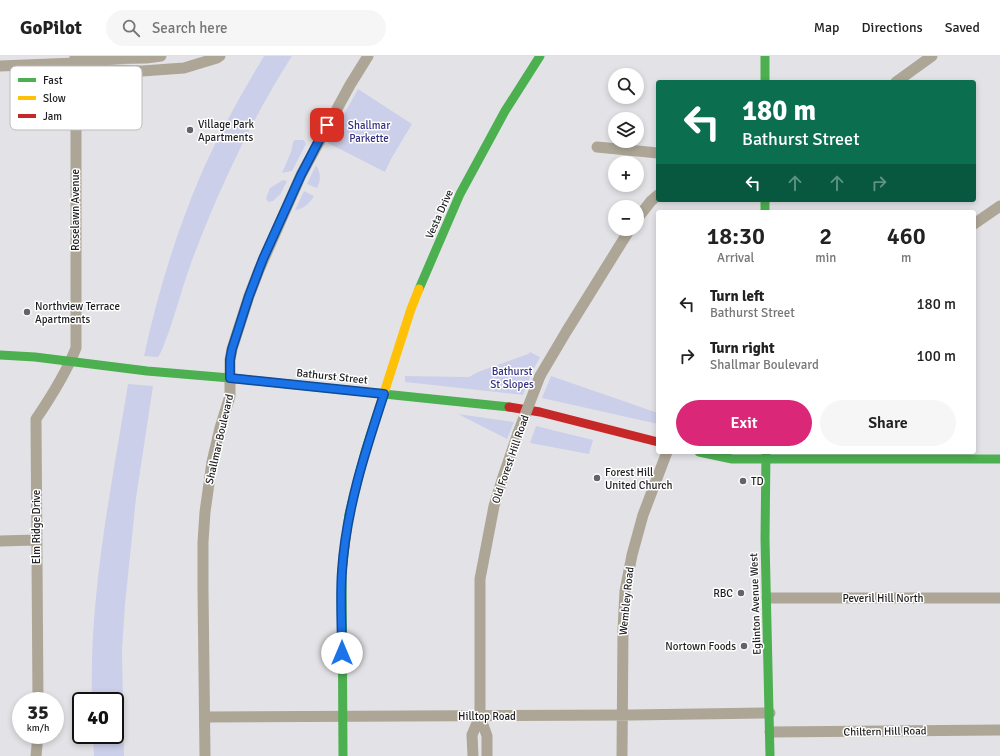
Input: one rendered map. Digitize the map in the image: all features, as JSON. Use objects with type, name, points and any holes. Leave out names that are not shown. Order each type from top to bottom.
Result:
[{"type":"main road","name":"Vesta Drive","points":[[343,756],[342,571],[349,514],[357,482],[411,309],[460,194],[505,111],[540,56]]},
{"type":"main road","points":[[765,56],[765,80]]},
{"type":"main road","name":"Bathurst Street","points":[[0,355],[506,406],[540,412],[656,441]]},
{"type":"main road","points":[[710,454],[732,458],[766,456],[898,456],[1000,459]]},
{"type":"main road","name":"Eglinton Avenue West","points":[[766,456],[765,539],[770,756]]},
{"type":"street","points":[[0,66],[75,60],[146,58],[161,56]]},
{"type":"street","points":[[142,71],[184,68],[220,56]]},
{"type":"street","name":"Shallmar Boulevard","points":[[205,756],[203,573],[205,512],[212,462],[220,428],[230,396],[230,360],[232,349],[249,296],[283,213],[311,155],[368,56]]},
{"type":"street","points":[[899,80],[932,56]]},
{"type":"street","points":[[75,60],[87,66]]},
{"type":"street","name":"Roselawn Avenue","points":[[70,362],[76,348],[75,130]]},
{"type":"street","points":[[597,147],[656,153]]},
{"type":"street","points":[[644,210],[656,197]]},
{"type":"street","points":[[976,223],[1000,206]]},
{"type":"street","name":"Old Forest Hill Road","points":[[487,756],[487,736],[480,716],[480,579],[494,506],[518,433],[540,376],[626,236]]},
{"type":"street","name":"Elm Ridge Drive","points":[[38,692],[36,419],[53,394],[70,362]]},
{"type":"street","name":"Wembley Road","points":[[622,756],[623,609],[632,556],[645,509],[666,454]]},
{"type":"street","points":[[0,541],[36,540]]},
{"type":"street","name":"Peveril Hill North","points":[[767,598],[1000,598]]},
{"type":"street","name":"Hilltop Road","points":[[205,718],[622,716],[770,713]]},
{"type":"street","name":"Old Forest Hill Road","points":[[473,756],[472,735],[480,716]]},
{"type":"street","name":"Chiltern Hill Road","points":[[770,732],[1000,730]]},
{"type":"street","points":[[36,756],[37,744]]},
{"type":"green space","points":[[264,56],[292,56],[248,132],[211,212],[190,266],[161,352],[158,357],[144,356],[167,266],[190,201],[221,132]]},
{"type":"green space","name":"Shallmar Parkette","points":[[358,89],[412,124],[385,172],[328,143]]},
{"type":"green space","points":[[295,140],[304,140],[306,144],[292,171],[282,173],[291,152],[293,142]]},
{"type":"green space","points":[[316,165],[320,176],[317,188],[307,184]]},
{"type":"green space","points":[[283,180],[287,181],[280,195],[273,201],[268,202],[266,198],[270,188]]},
{"type":"green space","points":[[304,191],[314,196],[306,205],[295,210]]},
{"type":"green space","name":"Bathurst St Slopes","points":[[530,352],[540,357],[531,374],[523,395],[405,382],[405,376],[469,377],[478,372]]},
{"type":"green space","name":"Bathurst St Slopes","points":[[551,376],[656,412],[656,424],[542,398]]},
{"type":"green space","points":[[128,384],[153,386],[136,498],[125,604],[122,650],[123,692],[92,692],[94,621],[102,542]]},
{"type":"green space","name":"Bathurst St Slopes","points":[[458,414],[514,422],[507,439]]},
{"type":"green space","points":[[536,426],[593,440],[589,454],[530,443]]},
{"type":"green space","points":[[93,744],[124,744],[124,756],[94,756]]},
{"type":"traffic: fast","points":[[419,289],[460,194],[505,111],[540,56]]},
{"type":"traffic: fast","points":[[765,56],[765,80]]},
{"type":"traffic: fast","points":[[765,202],[765,210]]},
{"type":"traffic: fast","points":[[0,355],[35,357],[147,371],[230,378],[509,407]]},
{"type":"traffic: fast","points":[[343,756],[342,571],[349,514],[374,424]]},
{"type":"traffic: fast","points":[[708,454],[732,459],[1000,459]]},
{"type":"traffic: fast","points":[[766,454],[765,539],[770,756]]},
{"type":"traffic: slow","points":[[374,424],[411,309],[419,289]]},
{"type":"traffic: jam","points":[[509,407],[540,412],[656,441]]},
{"type":"place","name":"Village Park Apartments","points":[[190,130]]},
{"type":"place","name":"Northview Terrace Apartments","points":[[27,312]]},
{"type":"place","name":"Forest Hill United Church","points":[[597,478]]},
{"type":"place","name":"TD","points":[[743,481]]},
{"type":"place","name":"RBC","points":[[741,593]]},
{"type":"place","name":"Nortown Foods","points":[[744,646]]},
{"type":"route","points":[[327,125],[289,200],[263,259],[232,349],[230,360],[230,378],[384,394],[365,452],[349,514],[342,571],[342,653]]}]
